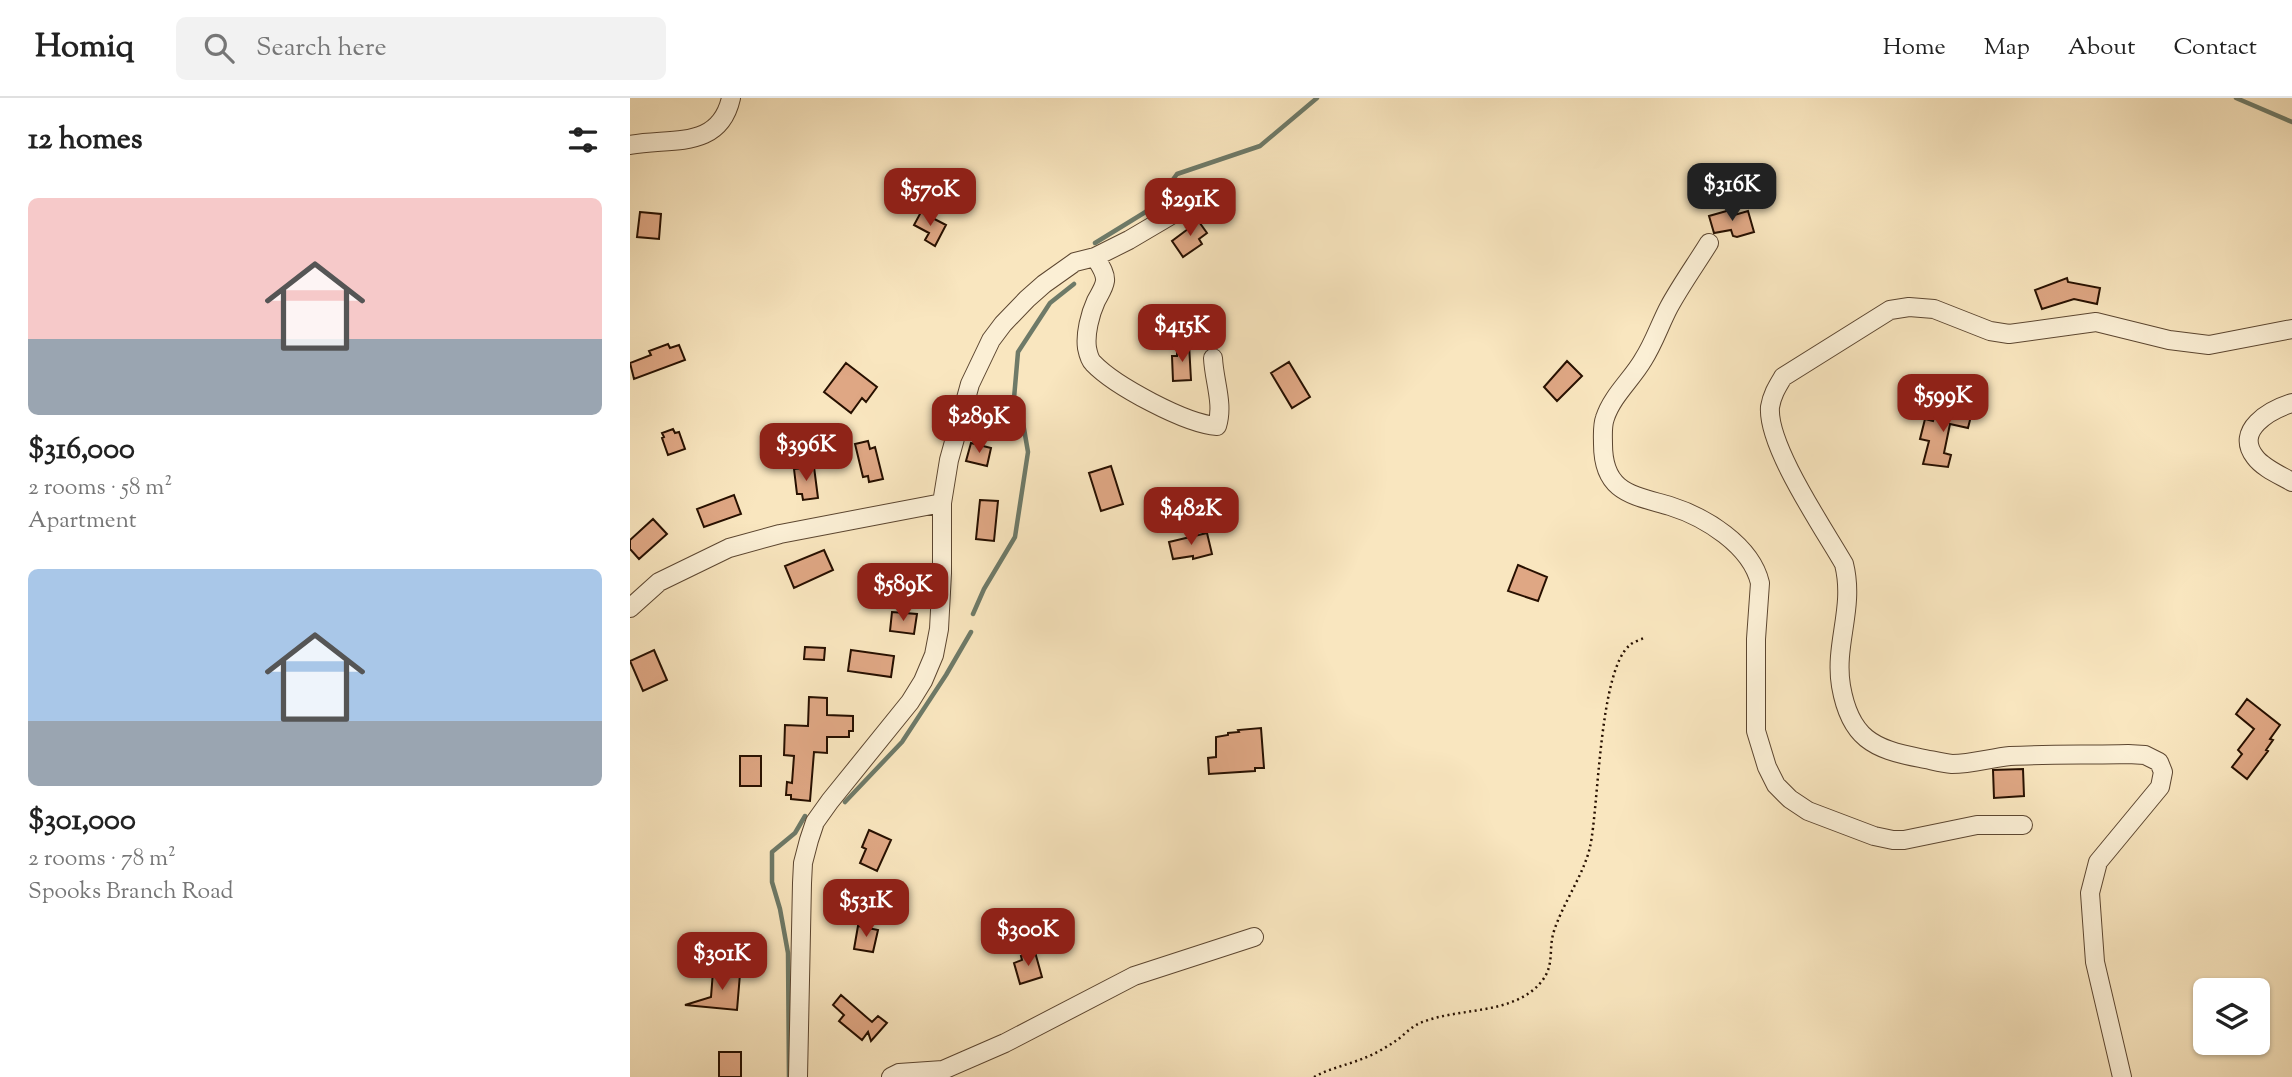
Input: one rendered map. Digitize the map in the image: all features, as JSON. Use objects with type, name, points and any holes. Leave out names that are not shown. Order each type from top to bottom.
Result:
[{"type":"street","points":[[630,145],[650,141],[677,142],[710,133],[728,111],[731,98]]},
{"type":"street","points":[[798,1077],[802,883],[806,852],[815,822],[910,702],[934,655],[939,629],[942,573],[943,486],[970,384],[991,340],[1003,324],[1044,284],[1075,262],[1095,257],[1129,240],[1185,207]]},
{"type":"street","points":[[1709,243],[1670,305],[1643,360],[1604,419],[1603,451],[1610,474],[1620,487],[1634,496],[1700,519],[1742,552],[1758,575],[1760,583],[1756,639],[1756,731],[1762,756],[1771,775],[1783,793],[1797,806],[1882,839],[1904,840],[1977,825],[2023,825]]},
{"type":"street","points":[[1095,257],[1103,270],[1105,281],[1094,305],[1088,330],[1087,348],[1091,362],[1131,390],[1177,415],[1204,425],[1217,426],[1222,412],[1214,379],[1213,358]]},
{"type":"street","points":[[2122,1077],[2095,962],[2090,893],[2098,862],[2160,787],[2163,772],[2159,762],[2145,755],[2128,754],[2009,757],[1952,764],[1891,753],[1878,748],[1861,734],[1851,718],[1841,686],[1840,647],[1849,602],[1849,582],[1844,564],[1787,465],[1772,426],[1770,408],[1774,391],[1783,377],[1890,310],[1909,307],[1934,309],[1990,331],[2009,334],[2096,321],[2169,340],[2209,345],[2292,329]]},
{"type":"street","points":[[2292,403],[2262,416],[2250,429],[2249,447],[2256,459],[2292,482]]},
{"type":"street","points":[[630,608],[659,582],[729,548],[780,534],[942,503]]},
{"type":"street","points":[[891,1077],[899,1073],[943,1070],[1005,1043],[1134,976],[1254,937]]},
{"type":"path","points":[[1314,1077],[1365,1058],[1394,1042],[1417,1024],[1452,1013],[1512,1003],[1542,981],[1552,962],[1553,935],[1560,914],[1590,850],[1600,750],[1612,682],[1629,645],[1644,638]]},
{"type":"building","points":[[1730,210],[1731,216],[1748,211],[1754,232],[1737,237],[1733,236],[1731,230],[1714,233],[1709,216]]},
{"type":"building","points":[[640,212],[661,214],[659,239],[637,237]]},
{"type":"building","points":[[921,212],[946,225],[935,246],[925,240],[929,233],[914,225]]},
{"type":"building","points":[[1197,219],[1207,233],[1199,239],[1202,244],[1183,257],[1172,241]]},
{"type":"building","points":[[2067,278],[2068,282],[2100,288],[2097,304],[2074,299],[2042,309],[2035,290]]},
{"type":"building","points":[[668,344],[670,348],[679,345],[685,360],[634,379],[630,363],[651,355],[649,351]]},
{"type":"building","points":[[1189,344],[1191,380],[1173,381],[1172,356],[1177,356],[1177,345]]},
{"type":"building","points":[[1567,361],[1582,376],[1557,401],[1544,387]]},
{"type":"building","points":[[1289,362],[1310,397],[1292,408],[1271,373]]},
{"type":"building","points":[[846,363],[877,387],[866,402],[862,398],[851,413],[824,392]]},
{"type":"building","points":[[1954,403],[1973,408],[1968,428],[1950,424],[1944,453],[1951,455],[1948,467],[1923,464],[1929,441],[1920,439],[1925,419],[1933,421],[1935,413],[1951,417]]},
{"type":"building","points":[[673,429],[675,433],[679,432],[685,449],[668,455],[662,433]]},
{"type":"building","points":[[868,441],[870,449],[875,447],[883,479],[869,482],[868,476],[863,477],[855,444]]},
{"type":"building","points":[[971,443],[991,448],[987,466],[966,461]]},
{"type":"building","points":[[1111,466],[1123,504],[1101,511],[1089,473]]},
{"type":"building","points":[[814,467],[818,498],[803,500],[802,494],[797,494],[794,469]]},
{"type":"building","points":[[734,495],[741,514],[704,527],[697,509]]},
{"type":"building","points":[[980,500],[998,501],[994,541],[976,539]]},
{"type":"building","points":[[653,519],[667,534],[639,559],[630,549],[630,540]]},
{"type":"building","points":[[1207,533],[1212,554],[1193,559],[1193,556],[1173,559],[1169,542]]},
{"type":"building","points":[[824,550],[833,570],[794,588],[785,566]]},
{"type":"building","points":[[1518,565],[1547,577],[1538,601],[1508,591]]},
{"type":"building","points":[[897,570],[903,592],[873,601],[866,579]]},
{"type":"building","points":[[892,612],[917,614],[914,634],[890,631]]},
{"type":"building","points":[[805,647],[825,648],[824,660],[804,659]]},
{"type":"building","points":[[654,650],[667,680],[643,691],[630,661]]},
{"type":"building","points":[[851,650],[894,656],[891,677],[848,671]]},
{"type":"building","points":[[809,697],[827,698],[827,715],[853,716],[853,731],[849,731],[849,737],[827,737],[827,753],[814,752],[810,801],[791,799],[791,795],[786,795],[787,782],[792,783],[794,756],[784,755],[785,725],[808,726]]},
{"type":"building","points":[[2247,699],[2280,725],[2270,739],[2273,740],[2266,750],[2268,751],[2247,779],[2232,767],[2242,754],[2238,750],[2254,729],[2236,714]]},
{"type":"building","points":[[1261,728],[1264,768],[1209,774],[1208,758],[1216,757],[1216,737],[1239,732],[1238,730]]},
{"type":"building","points":[[740,756],[761,756],[761,786],[740,786]]},
{"type":"building","points":[[2023,769],[2024,796],[1994,798],[1993,770]]},
{"type":"building","points":[[869,830],[891,840],[877,871],[860,863],[866,849],[862,847]]},
{"type":"building","points":[[858,926],[878,930],[873,952],[854,949]]},
{"type":"building","points":[[1035,952],[1042,977],[1020,984],[1014,963],[1022,960],[1021,956]]},
{"type":"building","points":[[713,971],[740,974],[737,1010],[685,1005],[711,997]]},
{"type":"building","points":[[841,995],[872,1022],[878,1016],[887,1023],[871,1041],[868,1032],[862,1040],[839,1021],[844,1015],[833,1005]]},
{"type":"building","points":[[719,1052],[741,1052],[741,1077],[719,1077]]},
{"type":"waterway","points":[[1095,243],[1152,208],[1177,174],[1260,146],[1317,98]]},
{"type":"waterway","points":[[2236,98],[2292,122]]},
{"type":"waterway","points":[[973,614],[984,589],[1015,537],[1028,452],[1023,423],[1013,410],[1018,352],[1050,303],[1074,284]]},
{"type":"waterway","points":[[845,802],[902,742],[971,632]]},
{"type":"waterway","points":[[789,1077],[788,953],[772,882],[772,852],[795,833],[805,816]]}]
